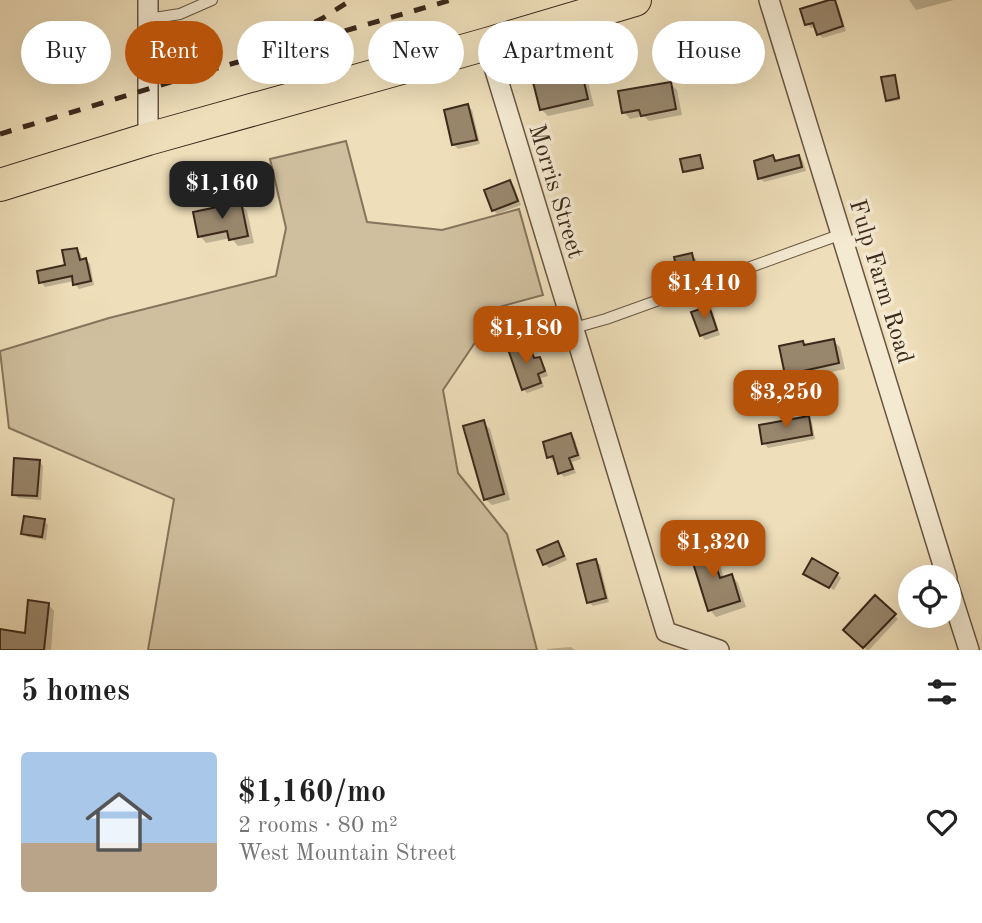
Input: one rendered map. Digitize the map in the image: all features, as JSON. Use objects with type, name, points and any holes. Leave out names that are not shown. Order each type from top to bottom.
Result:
[{"type":"main road","points":[[565,21],[635,0]]},
{"type":"main road","points":[[0,185],[148,139],[478,47]]},
{"type":"street","name":"Fulp Farm Road","points":[[769,0],[943,565]]},
{"type":"street","points":[[148,9],[148,139]]},
{"type":"street","name":"Morris Street","points":[[500,84],[666,632],[719,650]]},
{"type":"street","points":[[961,625],[969,650]]},
{"type":"lane","points":[[148,9],[180,14],[212,0]]},
{"type":"lane","points":[[574,328],[842,234]]},
{"type":"shaded area","points":[[346,141],[367,222],[442,230],[519,209],[543,295],[499,307],[443,390],[458,473],[507,534],[537,650],[148,650],[174,499],[9,428],[0,351],[109,318],[276,276],[286,228],[270,159]]},
{"type":"building","points":[[835,0],[843,26],[817,35],[813,23],[805,25],[800,9]]},
{"type":"building","points":[[895,75],[899,98],[886,101],[881,77]]},
{"type":"building","points":[[534,84],[585,84],[588,99],[540,110]]},
{"type":"building","points":[[671,84],[676,109],[641,116],[639,110],[622,113],[618,91]]},
{"type":"building","points":[[468,104],[477,140],[452,145],[444,110]]},
{"type":"building","points":[[700,155],[703,168],[683,172],[680,159]]},
{"type":"building","points":[[773,155],[775,161],[799,155],[802,167],[758,179],[754,161]]},
{"type":"building","points":[[510,180],[518,201],[492,211],[484,190]]},
{"type":"building","points":[[241,202],[248,236],[229,240],[227,231],[198,237],[193,212]]},
{"type":"building","points":[[77,248],[80,260],[86,258],[91,281],[73,285],[72,276],[39,283],[37,271],[65,265],[62,250]]},
{"type":"building","points":[[692,253],[698,278],[680,283],[674,257]]},
{"type":"building","points":[[709,306],[717,330],[700,336],[691,312]]},
{"type":"building","points":[[834,339],[839,363],[785,375],[779,346],[803,341],[804,345]]},
{"type":"building","points":[[528,342],[534,358],[540,357],[545,371],[538,374],[541,383],[522,390],[508,349]]},
{"type":"building","points":[[809,416],[812,435],[762,444],[759,425]]},
{"type":"building","points":[[484,420],[504,494],[484,500],[463,426]]},
{"type":"building","points":[[571,433],[578,455],[569,458],[573,469],[558,474],[553,456],[547,458],[543,442]]},
{"type":"building","points":[[14,458],[40,460],[37,496],[12,495]]},
{"type":"building","points":[[24,516],[45,519],[42,537],[21,534]]},
{"type":"building","points":[[558,541],[564,556],[543,565],[537,550]]},
{"type":"building","points":[[709,543],[720,578],[732,574],[740,601],[708,611],[689,550]]},
{"type":"building","points":[[812,558],[838,573],[829,588],[803,574]]},
{"type":"building","points":[[596,559],[606,598],[587,603],[577,564]]},
{"type":"building","points":[[875,595],[896,614],[863,648],[843,630]]},
{"type":"building","points":[[28,600],[49,603],[44,650],[0,650],[0,629],[25,633]]},
{"type":"railway","points":[[317,21],[351,0]]},
{"type":"railway","points":[[0,134],[451,0]]}]
